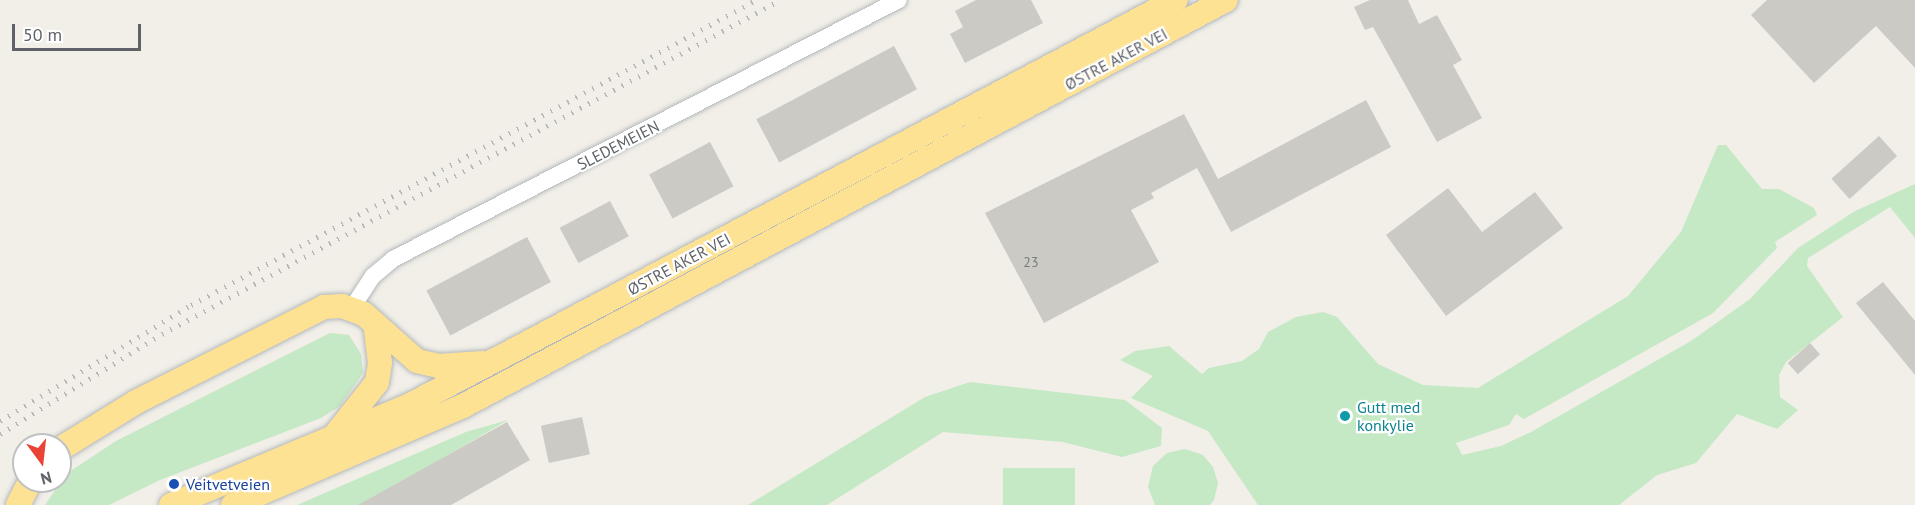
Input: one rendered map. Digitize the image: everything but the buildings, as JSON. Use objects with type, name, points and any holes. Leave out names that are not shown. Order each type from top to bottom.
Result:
[{"type":"highway","name":"ØSTRE AKER VEI","points":[[171,505],[330,440],[495,362],[1176,0]]},
{"type":"highway","name":"ØSTRE AKER VEI","points":[[233,505],[463,406],[1226,0]]},
{"type":"highway","points":[[72,441],[107,418],[313,310],[352,308],[405,355],[427,364],[495,362]]},
{"type":"highway","points":[[330,440],[358,411],[377,382],[380,363],[375,326]]},
{"type":"street","name":"SLEDEMEIEN","points":[[352,308],[373,276],[393,259],[899,0]]},
{"type":"green space","points":[[1718,145],[1726,145],[1762,189],[1779,189],[1814,208],[1817,215],[1775,242],[1777,248],[1713,313],[1524,419],[1516,414],[1509,425],[1456,443],[1462,455],[1501,446],[1531,432],[1691,341],[1750,299],[1798,248],[1855,211],[1915,184],[1915,238],[1890,207],[1808,258],[1807,266],[1843,317],[1786,362],[1779,375],[1780,397],[1798,410],[1777,429],[1737,414],[1696,463],[1657,475],[1619,505],[1258,505],[1208,431],[1131,398],[1153,376],[1120,360],[1135,351],[1169,346],[1202,374],[1209,368],[1242,361],[1259,349],[1268,332],[1296,317],[1323,312],[1337,317],[1378,364],[1423,385],[1478,388],[1628,296],[1681,232]]},
{"type":"green space","points":[[330,333],[349,335],[361,354],[363,373],[340,406],[321,418],[160,480],[109,505],[45,505],[53,493],[72,493],[72,470],[116,441]]},
{"type":"green space","points":[[970,382],[1125,400],[1162,428],[1161,446],[1122,457],[1063,442],[943,432],[827,505],[748,505],[925,397]]},
{"type":"green space","points":[[508,420],[362,505],[297,505],[466,432]]},
{"type":"green space","points":[[1185,449],[1203,455],[1213,467],[1218,483],[1214,500],[1210,505],[1155,505],[1148,487],[1153,466],[1167,453]]},
{"type":"green space","points":[[1003,468],[1075,468],[1075,505],[1003,505]]},
{"type":"railway","points":[[0,421],[191,305],[756,0]]},
{"type":"railway","points":[[0,434],[162,334],[780,0]]},
{"type":"place","name":"Gutt med konkylie","points":[[1345,416]]},
{"type":"place","name":"Veitvetveien","points":[[174,484]]}]
